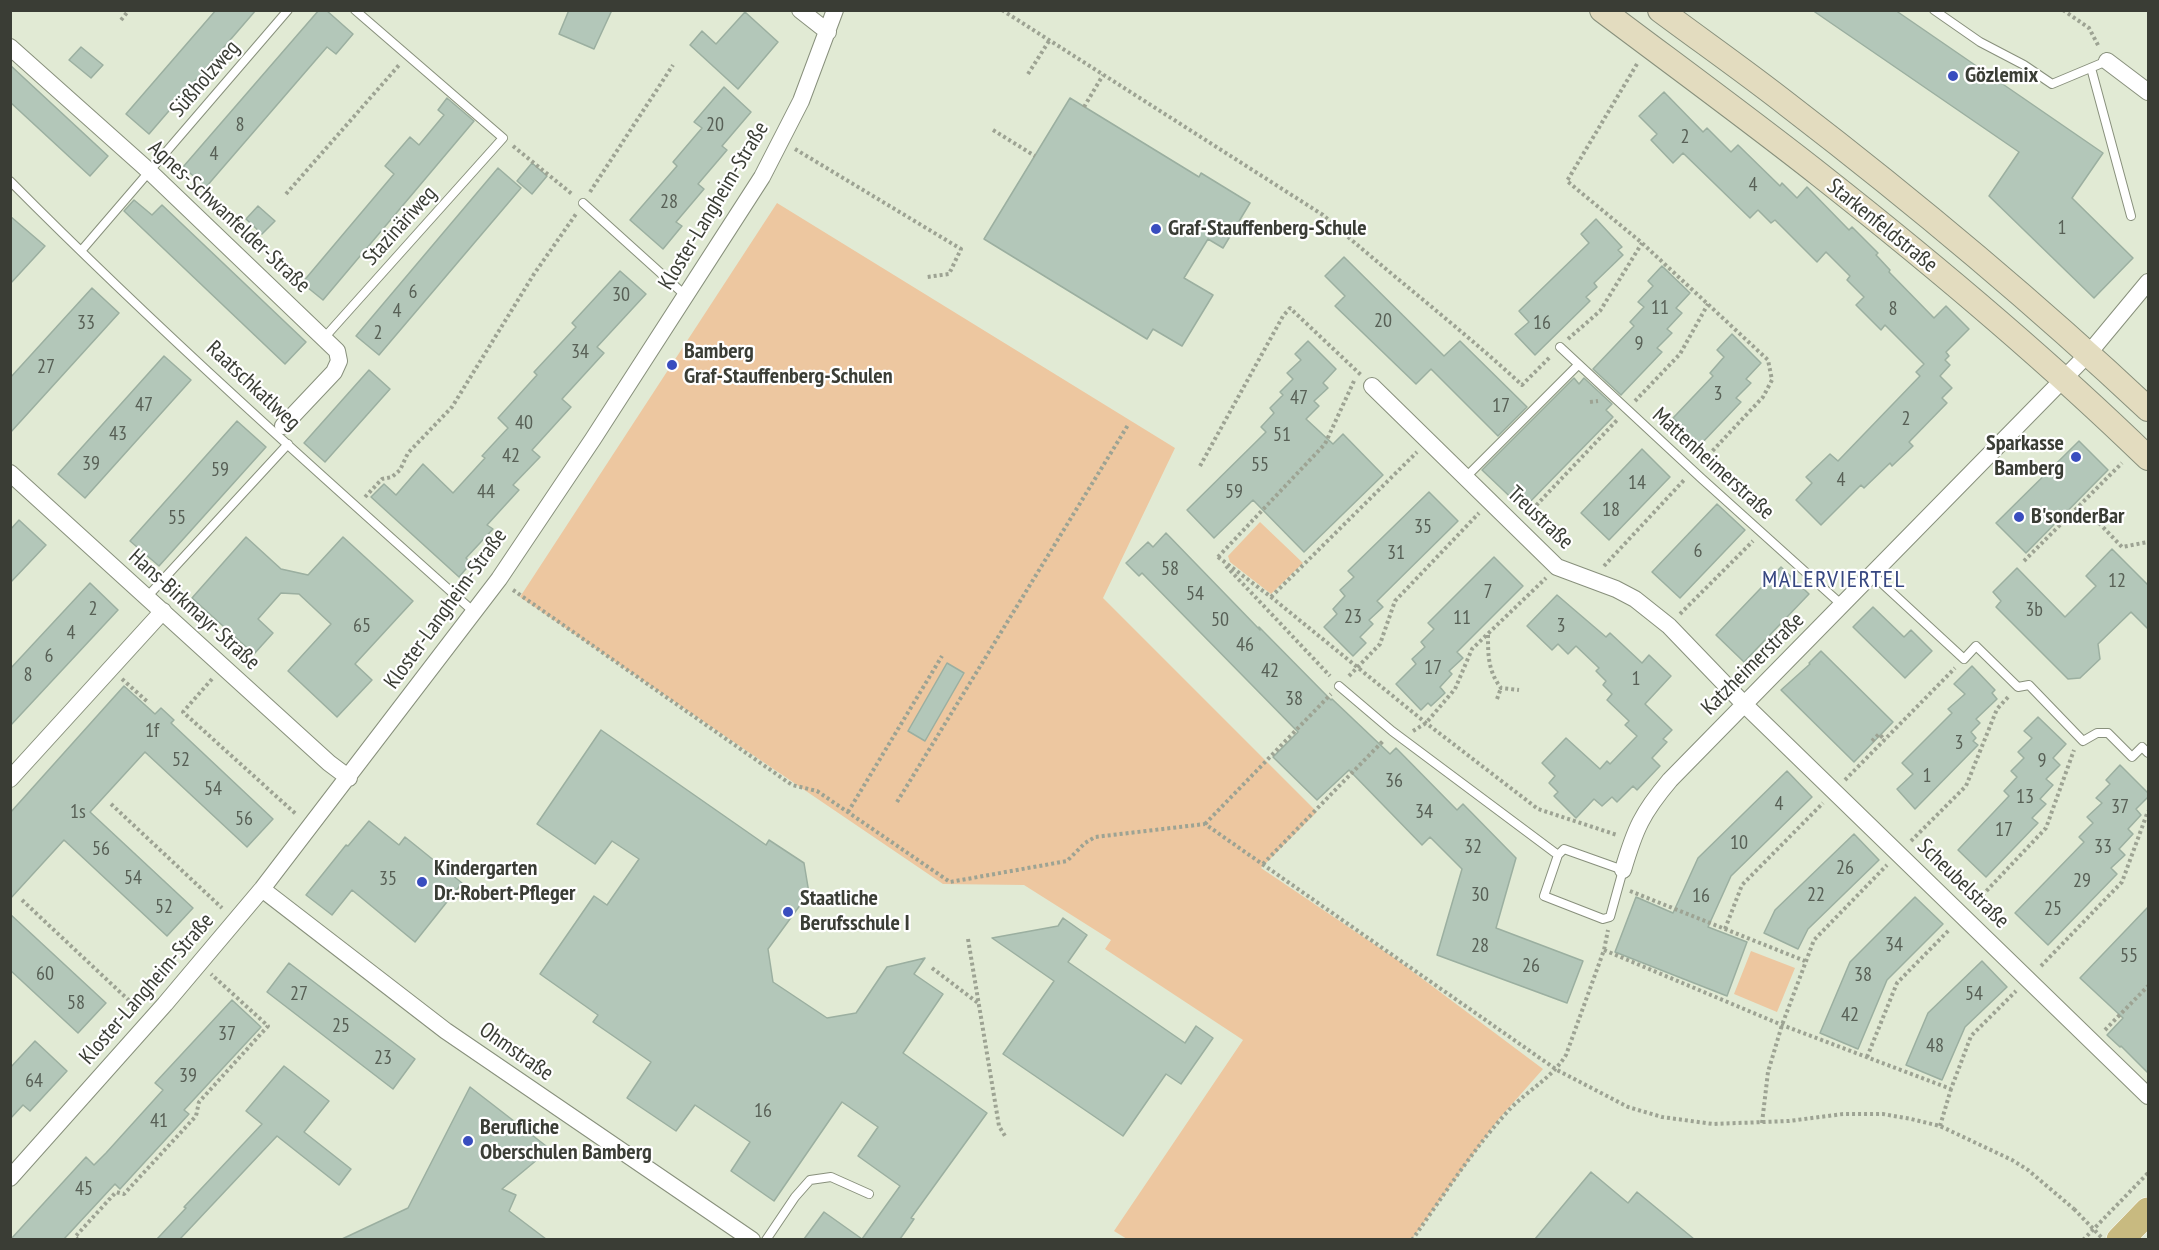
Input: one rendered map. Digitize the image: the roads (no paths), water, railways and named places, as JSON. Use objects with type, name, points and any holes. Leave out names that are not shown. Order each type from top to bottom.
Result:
[{"type":"main road","points":[[2120,1239],[2148,1211]]},
{"type":"street","points":[[800,10],[828,32]]},
{"type":"street","name":"Kloster-Langheim-Straße","points":[[10,1178],[151,1021],[262,890],[499,579],[593,440],[762,177],[801,101],[835,10]]},
{"type":"street","name":"Starkenfeldstraße","points":[[1602,10],[1819,174],[2063,379],[2148,458]]},
{"type":"street","name":"Starkenfeldstraße","points":[[1660,10],[1788,104],[1956,239],[2089,352],[2148,409]]},
{"type":"street","name":"Agnes-Schwanfelder-Straße","points":[[10,47],[149,171],[337,351],[339,361],[334,372],[280,429]]},
{"type":"street","points":[[2107,62],[2148,92]]},
{"type":"street","name":"Katzheimerstraße","points":[[1620,878],[1639,821],[1650,803],[1670,780],[1843,606],[2089,352],[2148,282]]},
{"type":"street","name":"Treustraße","points":[[1372,386],[1557,567],[1616,589],[1635,599],[1669,626],[1745,705]]},
{"type":"street","name":"Hans-Birkmayr-Straße","points":[[10,474],[329,763],[349,778]]},
{"type":"street","points":[[10,779],[163,611]]},
{"type":"street","name":"Scheubelstraße","points":[[1745,705],[2148,1096]]},
{"type":"street","name":"Ohmstraße","points":[[262,890],[446,1031],[752,1239]]},
{"type":"lane","name":"Süßholzweg","points":[[81,251],[288,10]]},
{"type":"lane","name":"Stazinäriweg","points":[[324,338],[503,138],[355,10]]},
{"type":"lane","points":[[1934,10],[1980,42],[2024,65],[2052,84],[2107,62]]},
{"type":"lane","points":[[2091,68],[2131,216]]},
{"type":"lane","name":"Raatschkatlweg","points":[[10,181],[81,251],[280,429],[288,444],[475,612]]},
{"type":"lane","points":[[583,203],[686,296]]},
{"type":"lane","name":"Mattenheimerstraße","points":[[1560,347],[1843,606]]},
{"type":"lane","points":[[1465,478],[1578,365]]},
{"type":"lane","points":[[147,597],[288,444]]},
{"type":"lane","points":[[1873,575],[1964,659],[1976,646],[2018,687],[2029,685],[2083,741],[2097,733],[2108,733],[2132,757],[2142,747],[2148,753]]},
{"type":"lane","points":[[1339,686],[1392,731],[1558,855]]},
{"type":"lane","points":[[1564,849],[1620,878],[1610,917],[1603,919],[1544,896],[1558,855],[1564,849]]},
{"type":"lane","points":[[766,1239],[795,1197],[810,1180],[831,1177],[868,1194]]},
{"type":"place","name":"Gözlemix","points":[[1953,76]]},
{"type":"place","name":"Graf-Stauffenberg-Schule","points":[[1156,229]]},
{"type":"place","name":"Bamberg Graf-Stauffenberg-Schulen","points":[[672,365]]},
{"type":"place","name":"Sparkasse Bamberg","points":[[2076,457]]},
{"type":"place","name":"B'sonderBar","points":[[2019,517]]},
{"type":"place","name":"Kindergarten Dr.-Robert-Pfleger","points":[[422,882]]},
{"type":"place","name":"Staatliche Berufsschule I","points":[[788,912]]},
{"type":"place","name":"Berufliche Oberschulen Bamberg","points":[[468,1141]]},
{"type":"district","name":"MALERVIERTEL","points":[[1834,580]]}]
